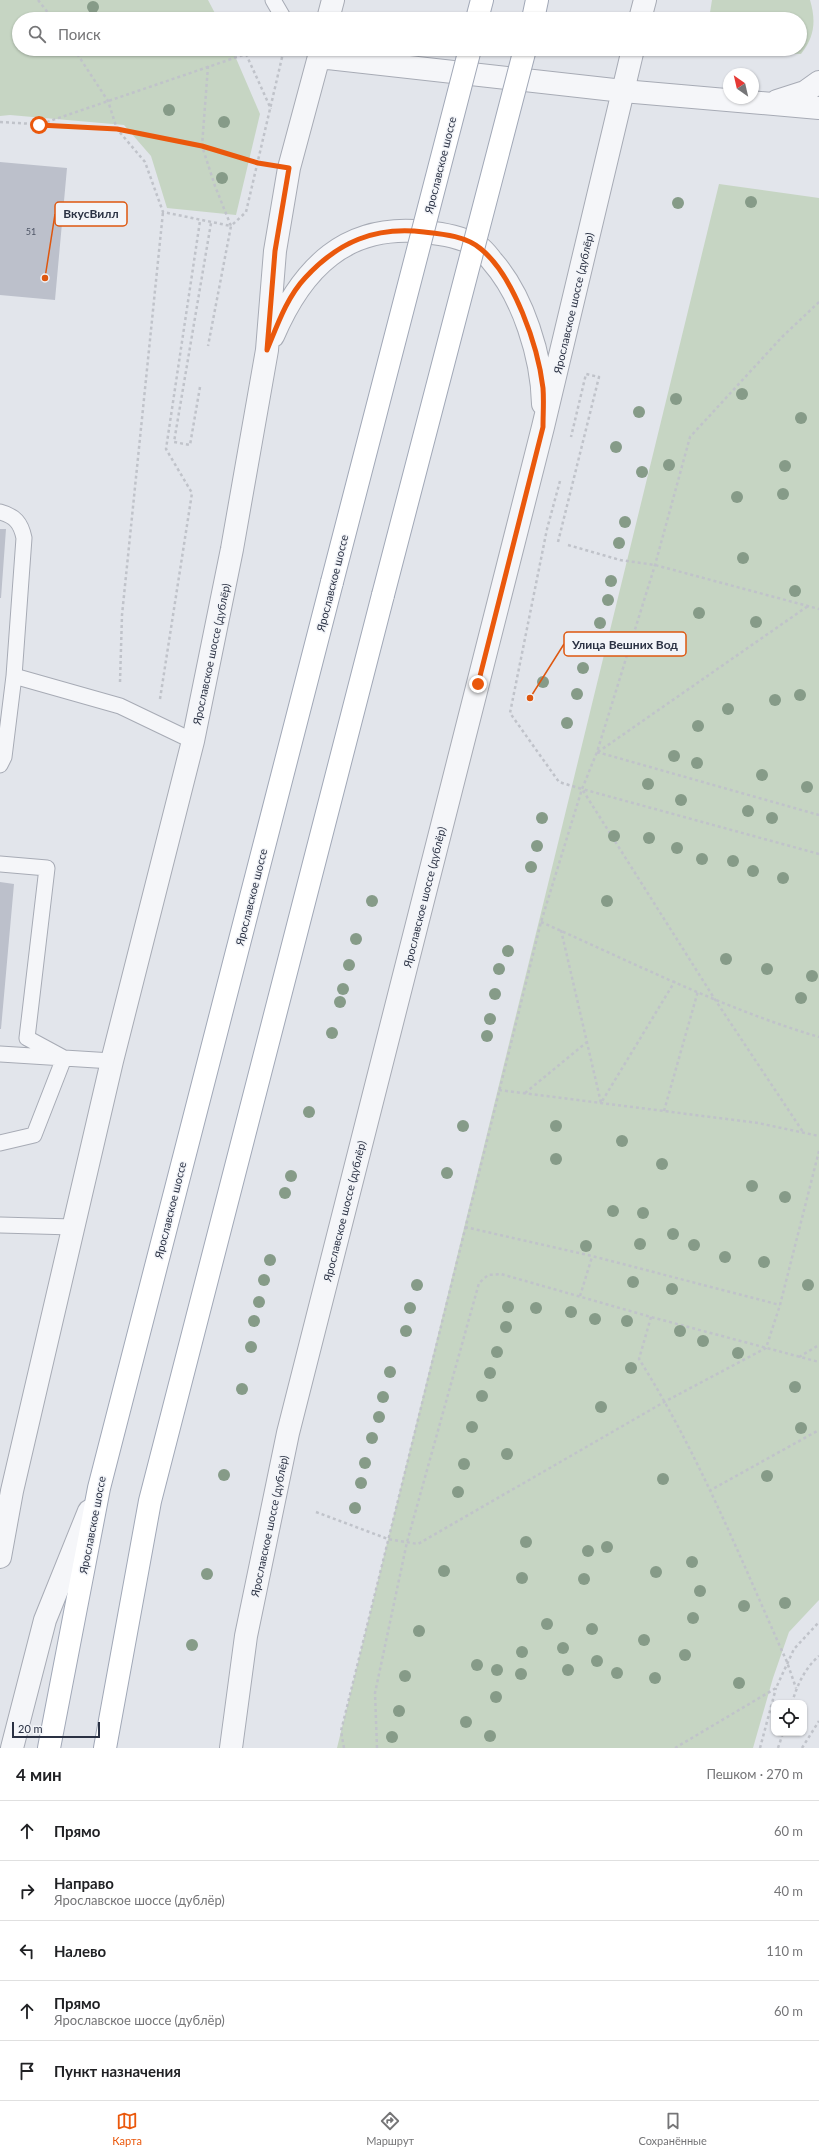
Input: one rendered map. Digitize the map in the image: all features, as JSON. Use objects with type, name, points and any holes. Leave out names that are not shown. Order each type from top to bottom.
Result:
[{"type":"main road","points":[[479,12],[482,0]]},
{"type":"main road","points":[[534,12],[537,0]]},
{"type":"main road","name":"Ярославское шоссе","points":[[49,1748],[99,1488],[468,56]]},
{"type":"main road","points":[[105,1748],[150,1501],[523,56]]},
{"type":"street","points":[[330,12],[333,0]]},
{"type":"street","points":[[642,12],[645,0]]},
{"type":"street","name":"Ярославское шоссе (дублёр)","points":[[0,1557],[6,1487],[73,1228],[112,1061],[193,741],[232,549],[267,350],[275,251],[289,168],[319,56]]},
{"type":"street","points":[[344,56],[623,91],[819,108]]},
{"type":"street","name":"Ярославское шоссе (дублёр)","points":[[231,1748],[246,1636],[288,1433],[543,427],[631,56]]},
{"type":"street","points":[[765,104],[805,92],[819,82]]},
{"type":"street","points":[[267,350],[282,313],[304,278],[337,249],[367,235],[402,229],[452,235],[481,248],[503,274],[517,299],[530,335],[543,387],[543,427]]},
{"type":"street","points":[[12,1748],[45,1620],[99,1488]]},
{"type":"lane","points":[[273,0],[280,12]]},
{"type":"lane","points":[[0,512],[10,514],[21,525],[24,538],[14,676],[4,757],[0,765]]},
{"type":"lane","points":[[14,676],[120,706],[156,725],[193,741]]},
{"type":"lane","points":[[0,864],[47,868],[27,1038],[64,1058]]},
{"type":"lane","points":[[0,1054],[112,1061]]},
{"type":"lane","points":[[0,1143],[34,1135],[64,1058]]},
{"type":"lane","points":[[0,1226],[73,1228]]},
{"type":"path","points":[[38,0],[47,12]]},
{"type":"path","points":[[79,56],[108,101],[117,129],[145,162],[162,212],[122,614],[120,706]]},
{"type":"path","points":[[39,125],[240,56]]},
{"type":"path","points":[[247,56],[271,109]]},
{"type":"path","points":[[231,226],[246,212],[282,56]]},
{"type":"path","points":[[208,66],[202,146],[215,186],[231,226],[208,346]]},
{"type":"path","points":[[0,122],[117,129],[202,146],[258,163],[289,168]]},
{"type":"path","points":[[162,212],[200,221],[231,226]]},
{"type":"path","points":[[156,725],[192,493],[166,448],[200,221]]},
{"type":"path","points":[[200,387],[190,445],[174,442],[211,223]]},
{"type":"path","points":[[344,1748],[341,1730],[541,922],[582,789],[597,752],[655,565],[690,437],[782,337],[819,302]]},
{"type":"path","points":[[558,542],[599,377],[586,374],[571,437]]},
{"type":"path","points":[[560,481],[547,529],[510,713],[559,782],[819,854]]},
{"type":"path","points":[[568,545],[620,560],[655,565],[819,609]]},
{"type":"path","points":[[597,752],[808,606]]},
{"type":"path","points":[[597,752],[819,815]]},
{"type":"path","points":[[582,789],[714,998],[803,1132]]},
{"type":"path","points":[[541,922],[714,998],[787,1027],[819,1037]]},
{"type":"path","points":[[560,930],[601,1103]]},
{"type":"path","points":[[601,1103],[675,981]]},
{"type":"path","points":[[664,1111],[698,991]]},
{"type":"path","points":[[525,1093],[587,1042]]},
{"type":"path","points":[[499,1090],[758,1123],[819,1136]]},
{"type":"path","points":[[316,1512],[388,1539],[418,1544],[666,1401],[766,1348],[780,1305],[819,1151]]},
{"type":"path","points":[[816,1161],[819,1165]]},
{"type":"path","points":[[465,1227],[592,1256],[780,1305]]},
{"type":"path","points":[[580,1296],[592,1256]]},
{"type":"path","points":[[377,1748],[375,1693],[407,1542],[479,1283],[488,1275],[501,1274],[651,1317],[819,1362]]},
{"type":"path","points":[[651,1317],[639,1359],[666,1401],[709,1491],[787,1662],[796,1688]]},
{"type":"path","points":[[798,1357],[819,1345]]},
{"type":"path","points":[[709,1491],[819,1430]]},
{"type":"path","points":[[760,1748],[776,1688],[787,1662],[794,1649],[819,1622]]},
{"type":"path","points":[[793,1700],[796,1688],[811,1663],[819,1656]]},
{"type":"path","points":[[675,1748],[776,1688]]},
{"type":"path","points":[[802,1748],[819,1721]]},
{"type":"path","points":[[778,1748],[782,1736]]},
{"type":"green space","points":[[0,0],[208,0],[214,12],[12,12],[12,56],[235,56],[260,114],[236,215],[167,208],[151,156],[124,125],[10,115],[0,116]]},
{"type":"green space","points":[[712,0],[810,0],[813,14],[812,35],[807,46],[807,12],[710,12]]},
{"type":"green space","points":[[719,184],[819,198],[819,1600],[789,1632],[773,1678],[753,1748],[337,1748]]},
{"type":"building","points":[[0,162],[67,168],[55,300],[0,295]]},
{"type":"building","points":[[0,529],[6,529],[1,598],[0,598]]},
{"type":"building","points":[[0,882],[14,884],[1,1029],[0,1029]]},
{"type":"place","name":"ВкусВилл","points":[[45,278]]},
{"type":"place","name":"Улица Вешних Вод","points":[[530,698]]},
{"type":"route","points":[[39,125],[117,129],[202,146],[258,163],[289,168],[275,251],[267,350],[282,313],[304,278],[337,249],[367,235],[402,229],[452,235],[481,248],[503,274],[517,299],[530,335],[543,387],[543,427],[478,684]]}]
